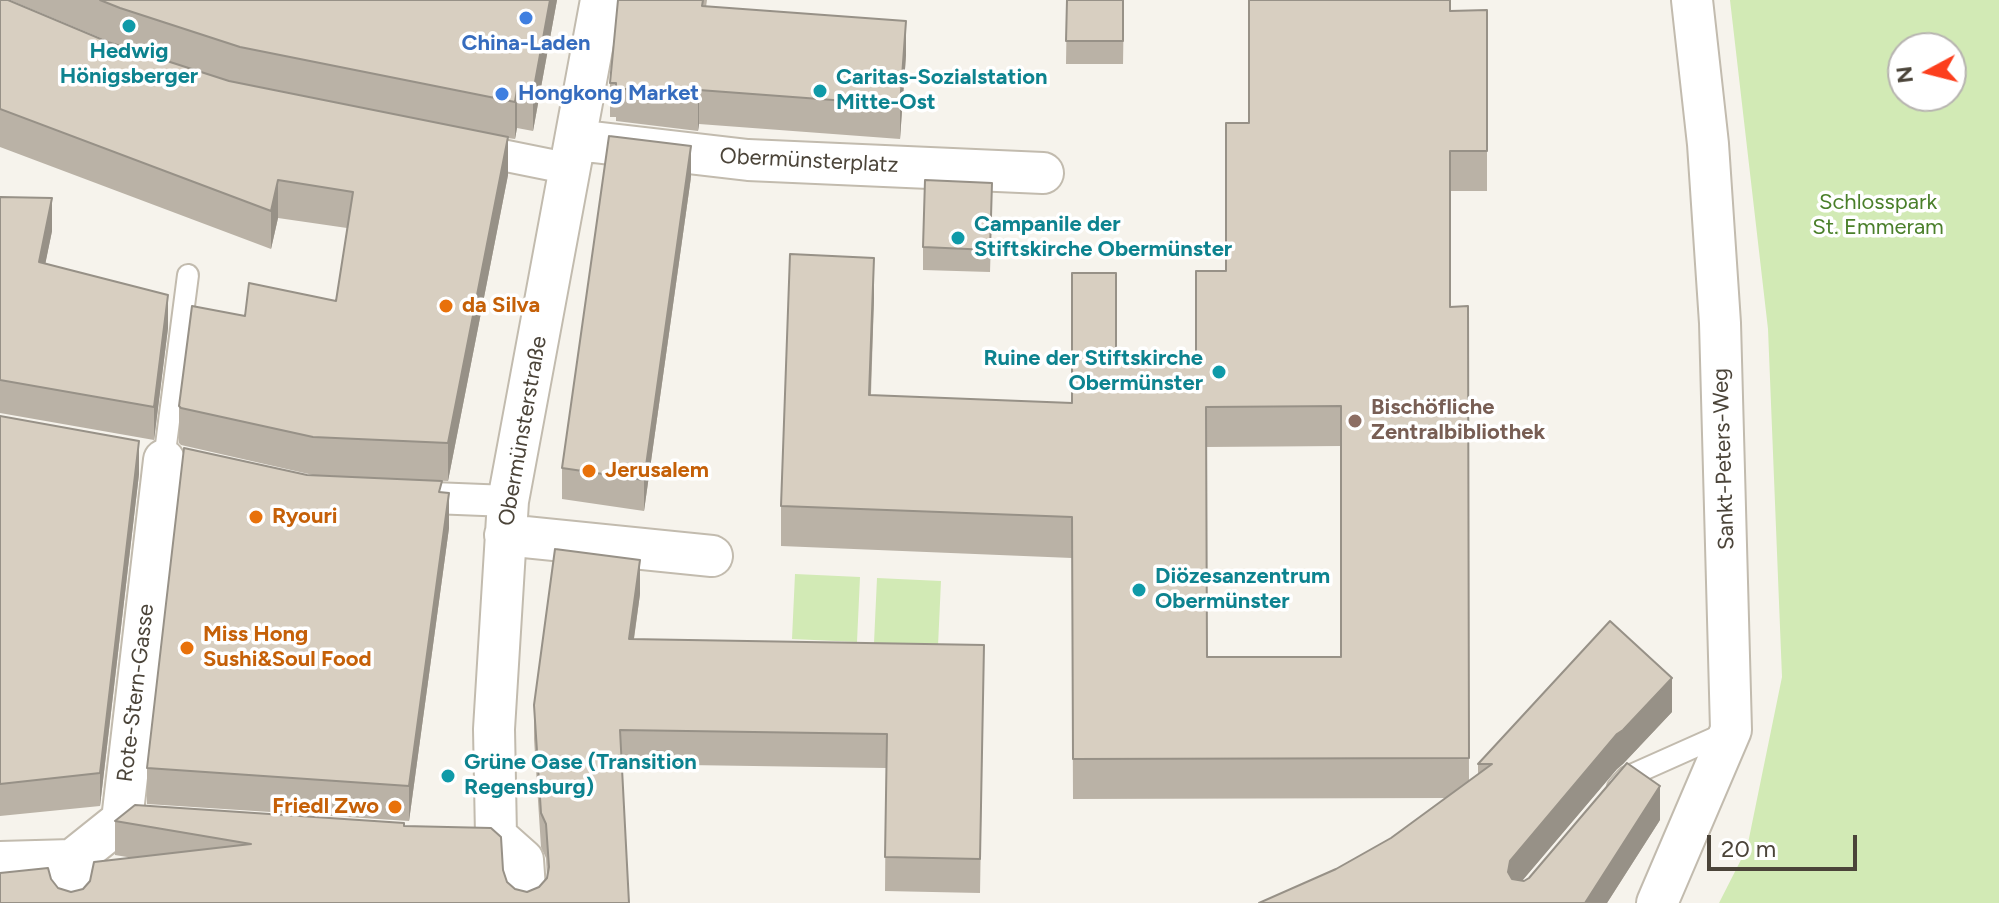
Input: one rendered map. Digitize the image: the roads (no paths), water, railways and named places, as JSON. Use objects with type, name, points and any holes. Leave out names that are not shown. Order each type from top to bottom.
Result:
[{"type":"street","name":"Obermünsterstraße","points":[[526,903],[523,860],[481,837],[494,729],[506,518],[601,0]]},
{"type":"street","name":"Sankt-Peters-Weg","points":[[1657,903],[1731,730],[1720,323],[1708,144],[1692,0]]},
{"type":"street","points":[[433,141],[574,154]]},
{"type":"street","name":"Obermünsterplatz","points":[[574,154],[1043,173]]},
{"type":"street","name":"Rote-Stern-Gasse","points":[[72,860],[137,821],[163,460]]},
{"type":"street","points":[[387,496],[712,556]]},
{"type":"street","points":[[0,862],[72,860],[71,903]]},
{"type":"lane","points":[[163,460],[188,275]]},
{"type":"lane","points":[[1607,800],[1627,777],[1731,730]]},
{"type":"place","name":"China-Laden","points":[[526,18]]},
{"type":"place","name":"Hedwig Hönigsberger","points":[[129,26]]},
{"type":"place","name":"Caritas-Sozialstation Mitte-Ost","points":[[820,91]]},
{"type":"place","name":"Hongkong Market","points":[[502,94]]},
{"type":"place","name":"Campanile der Stiftskirche Obermünster","points":[[958,238]]},
{"type":"place","name":"da Silva","points":[[446,306]]},
{"type":"place","name":"Ruine der Stiftskirche Obermünster","points":[[1219,372]]},
{"type":"place","name":"Bischöfliche Zentralbibliothek","points":[[1355,421]]},
{"type":"place","name":"Jerusalem","points":[[589,471]]},
{"type":"place","name":"Ryouri","points":[[256,517]]},
{"type":"place","name":"Diözesanzentrum Obermünster","points":[[1139,590]]},
{"type":"place","name":"Miss Hong Sushi&Soul Food","points":[[187,648]]},
{"type":"place","name":"Grüne Oase (Transition Regensburg)","points":[[448,776]]},
{"type":"place","name":"Friedl Zwo","points":[[395,807]]},
{"type":"park label","name":"Schlosspark St. Emmeram","points":[[1878,216]]}]
